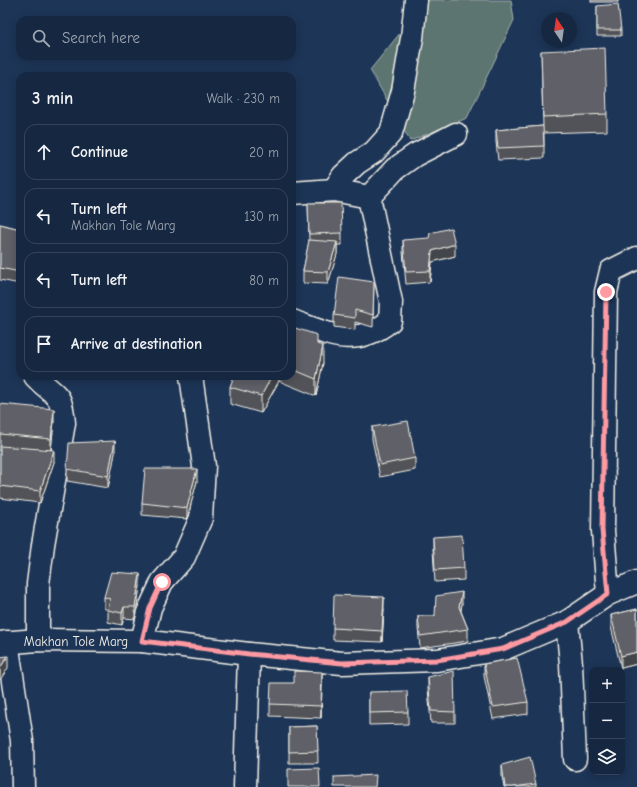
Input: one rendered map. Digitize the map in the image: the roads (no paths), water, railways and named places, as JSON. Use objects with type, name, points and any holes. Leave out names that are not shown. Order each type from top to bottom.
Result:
[{"type":"street","points":[[334,190],[343,176],[357,163],[374,152],[390,133],[403,91],[412,38],[416,0]]},
{"type":"street","points":[[369,198],[395,169],[415,155],[456,134]]},
{"type":"street","points":[[296,193],[334,190],[369,198]]},
{"type":"street","points":[[296,322],[337,337],[363,337],[379,330],[390,321],[391,302],[369,198]]},
{"type":"street","points":[[608,594],[602,530],[606,292],[611,271],[637,258]]},
{"type":"street","points":[[38,640],[38,584],[64,423],[62,404],[57,395],[40,380]]},
{"type":"street","points":[[142,641],[150,608],[162,582],[184,557],[201,518],[204,466],[192,380]]},
{"type":"street","name":"Makhan Tole Marg","points":[[3,642],[38,640],[142,641],[249,654],[342,663],[437,660],[503,649],[567,622],[608,594],[637,582]]},
{"type":"street","points":[[567,622],[571,664],[575,759]]},
{"type":"street","points":[[3,642],[22,741],[23,787]]},
{"type":"street","points":[[245,787],[249,654]]}]
